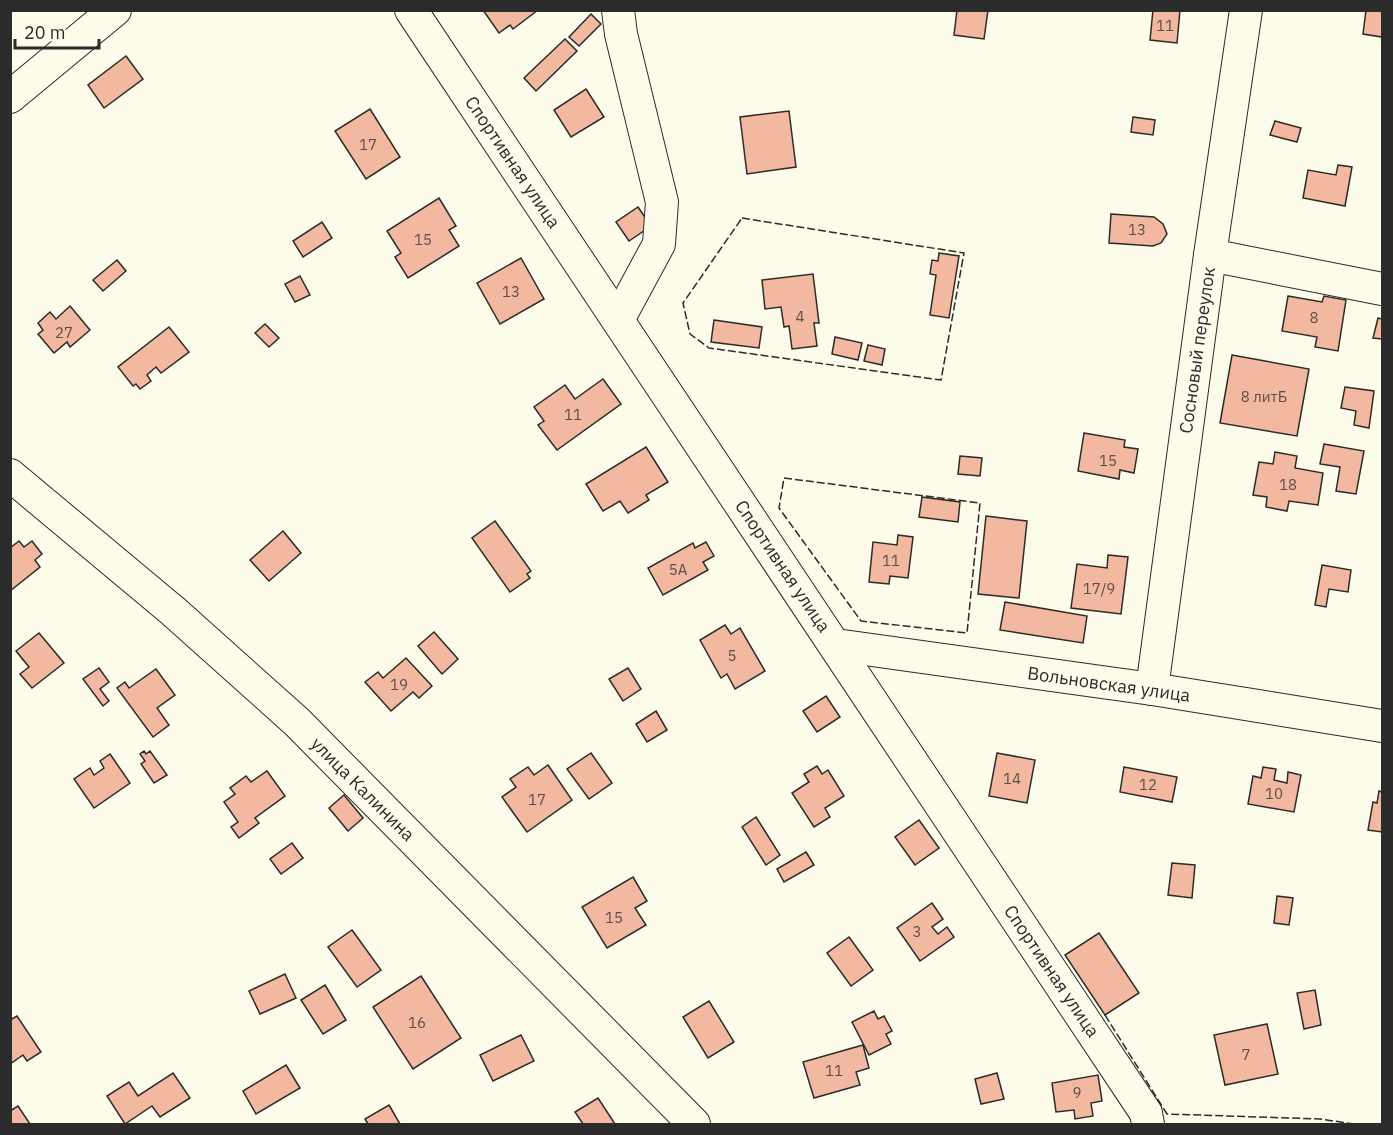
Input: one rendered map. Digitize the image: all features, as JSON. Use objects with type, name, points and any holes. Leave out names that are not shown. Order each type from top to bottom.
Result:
[{"type":"street","points":[[10,97],[115,10]]},
{"type":"street","name":"Спортивная улица","points":[[411,10],[1146,1113],[1148,1125]]},
{"type":"street","points":[[618,10],[621,34],[662,202],[659,244],[618,320]]},
{"type":"street","name":"Сосновый переулок","points":[[1152,689],[1210,255],[1246,10]]},
{"type":"street","points":[[1210,255],[1383,289]]},
{"type":"street","name":"улица Калинина","points":[[10,476],[173,611],[297,722],[694,1125]]},
{"type":"street","name":"Вольновская улица","points":[[836,645],[1152,689],[1383,726]]},
{"type":"building","points":[[483,10],[538,10],[513,29],[510,25],[499,33]]},
{"type":"building","points":[[957,10],[988,10],[984,39],[954,35]]},
{"type":"building","points":[[1153,10],[1180,10],[1177,43],[1150,40]]},
{"type":"building","points":[[1366,10],[1382,10],[1382,37],[1363,34]]},
{"type":"building","points":[[591,14],[601,24],[579,46],[569,37]]},
{"type":"building","points":[[565,39],[577,51],[536,91],[524,78]]},
{"type":"building","points":[[126,56],[143,79],[104,108],[88,85]]},
{"type":"building","points":[[586,89],[604,117],[571,137],[554,110]]},
{"type":"building","points":[[370,109],[400,157],[366,179],[335,131]]},
{"type":"building","points":[[789,111],[796,167],[747,174],[740,117]]},
{"type":"building","points":[[1133,117],[1155,120],[1153,135],[1131,132]]},
{"type":"building","points":[[1275,121],[1301,128],[1297,142],[1270,135]]},
{"type":"building","points":[[1338,165],[1352,167],[1345,206],[1303,198],[1308,170],[1336,175]]},
{"type":"building","points":[[439,198],[456,226],[449,230],[459,246],[408,278],[395,257],[401,253],[387,231]]},
{"type":"building","points":[[638,207],[651,226],[629,241],[616,222]]},
{"type":"building","points":[[1111,214],[1154,217],[1163,224],[1167,234],[1161,243],[1153,246],[1109,243]]},
{"type":"building","points":[[322,222],[332,238],[303,257],[293,241]]},
{"type":"building","points":[[939,253],[959,256],[949,318],[930,315],[936,275],[930,274],[932,260],[938,261]]},
{"type":"building","points":[[521,258],[544,299],[500,324],[477,283]]},
{"type":"building","points":[[117,260],[126,271],[103,291],[93,280]]},
{"type":"building","points":[[813,274],[819,323],[814,323],[817,346],[792,349],[789,326],[784,327],[781,307],[765,309],[762,280]]},
{"type":"building","points":[[300,276],[310,295],[295,302],[285,284]]},
{"type":"building","points":[[1288,296],[1322,302],[1324,296],[1346,300],[1338,351],[1315,347],[1317,337],[1282,331]]},
{"type":"building","points":[[70,306],[90,330],[70,347],[67,342],[54,353],[38,334],[43,330],[38,323],[50,312],[56,319]]},
{"type":"building","points":[[1378,318],[1382,319],[1382,339],[1373,338]]},
{"type":"building","points":[[714,320],[762,327],[759,348],[711,342]]},
{"type":"building","points":[[265,324],[279,338],[269,347],[255,333]]},
{"type":"building","points":[[169,327],[189,352],[161,373],[156,367],[147,375],[151,381],[140,389],[136,384],[133,386],[118,367]]},
{"type":"building","points":[[835,337],[862,343],[858,360],[832,354]]},
{"type":"building","points":[[868,345],[885,349],[882,365],[864,361]]},
{"type":"building","points":[[1232,355],[1309,369],[1297,436],[1220,423]]},
{"type":"building","points":[[603,379],[621,404],[557,450],[538,425],[544,421],[534,407],[565,385],[575,399]]},
{"type":"building","points":[[1345,387],[1374,391],[1369,428],[1354,425],[1356,411],[1341,408]]},
{"type":"building","points":[[1084,433],[1125,440],[1124,447],[1138,449],[1134,473],[1120,470],[1119,479],[1078,471]]},
{"type":"building","points":[[1324,444],[1364,451],[1356,494],[1336,491],[1340,467],[1320,464]]},
{"type":"building","points":[[646,447],[668,482],[646,495],[649,500],[628,513],[620,501],[603,511],[586,484]]},
{"type":"building","points":[[1275,452],[1297,456],[1295,468],[1323,473],[1318,505],[1289,501],[1287,511],[1266,507],[1267,497],[1253,495],[1259,462],[1273,464]]},
{"type":"building","points":[[960,456],[982,458],[980,476],[958,474]]},
{"type":"building","points":[[922,497],[960,502],[958,522],[919,517]]},
{"type":"building","points":[[986,516],[1027,521],[1019,598],[978,594]]},
{"type":"building","points":[[495,521],[531,571],[527,574],[530,578],[510,592],[472,538]]},
{"type":"building","points":[[283,531],[301,553],[269,581],[250,560]]},
{"type":"building","points":[[898,535],[913,537],[908,578],[890,576],[889,584],[869,582],[873,542],[897,545]]},
{"type":"building","points":[[19,541],[24,547],[32,541],[42,554],[35,560],[40,567],[10,591],[10,548]]},
{"type":"building","points":[[706,542],[714,556],[703,562],[708,570],[663,595],[648,568],[693,543],[695,548]]},
{"type":"building","points":[[1108,555],[1128,557],[1121,614],[1071,608],[1077,564],[1107,568]]},
{"type":"building","points":[[1322,565],[1351,570],[1348,592],[1329,589],[1326,607],[1315,605]]},
{"type":"building","points":[[1005,602],[1087,616],[1083,643],[1000,630]]},
{"type":"building","points":[[725,625],[731,634],[740,628],[765,671],[735,689],[727,674],[721,678],[700,640]]},
{"type":"building","points":[[434,632],[458,659],[442,674],[418,646]]},
{"type":"building","points":[[39,633],[64,663],[32,688],[20,674],[29,667],[16,651]]},
{"type":"building","points":[[406,658],[432,686],[419,698],[413,692],[391,711],[365,682],[378,672],[383,678]]},
{"type":"building","points":[[99,668],[109,682],[100,689],[109,701],[103,706],[83,679]]},
{"type":"building","points":[[628,668],[641,689],[623,701],[609,679]]},
{"type":"building","points":[[156,669],[175,695],[157,708],[169,725],[153,737],[117,688],[125,682],[129,688]]},
{"type":"building","points":[[826,696],[840,717],[817,732],[803,711]]},
{"type":"building","points":[[656,711],[667,730],[647,742],[636,724]]},
{"type":"building","points":[[144,751],[146,754],[150,751],[167,775],[154,783],[141,764],[145,761],[140,754]]},
{"type":"building","points":[[591,753],[612,783],[589,799],[567,769]]},
{"type":"building","points":[[997,753],[1035,760],[1027,803],[989,796]]},
{"type":"building","points":[[110,754],[130,783],[94,808],[74,779],[90,768],[94,775],[104,768],[100,761]]},
{"type":"building","points":[[548,765],[572,800],[527,832],[502,797],[516,787],[510,779],[528,767],[534,775]]},
{"type":"building","points":[[817,766],[822,774],[828,770],[844,796],[825,808],[830,817],[814,827],[792,793],[809,782],[804,774]]},
{"type":"building","points":[[1124,767],[1177,777],[1172,802],[1120,792]]},
{"type":"building","points":[[1263,767],[1276,769],[1274,780],[1287,783],[1288,772],[1301,775],[1294,812],[1248,804],[1253,776],[1261,778]]},
{"type":"building","points":[[267,771],[285,796],[255,818],[259,823],[239,838],[231,827],[238,822],[224,802],[235,794],[230,788],[246,776],[251,782]]},
{"type":"building","points":[[1379,791],[1382,792],[1382,832],[1368,830],[1373,802],[1377,803]]},
{"type":"building","points":[[344,795],[363,818],[348,831],[329,808]]},
{"type":"building","points":[[756,817],[780,855],[766,865],[742,827]]},
{"type":"building","points":[[919,820],[939,848],[915,865],[895,837]]},
{"type":"building","points":[[292,843],[303,858],[281,874],[270,859]]},
{"type":"building","points":[[806,852],[814,865],[784,882],[777,869]]},
{"type":"building","points":[[1172,863],[1195,865],[1192,898],[1168,895]]},
{"type":"building","points":[[633,877],[647,901],[635,908],[646,925],[607,948],[582,907]]},
{"type":"building","points":[[1277,896],[1293,898],[1289,925],[1274,923]]},
{"type":"building","points":[[932,903],[943,919],[932,927],[938,934],[947,927],[954,937],[920,961],[897,928]]},
{"type":"building","points":[[352,930],[381,970],[357,987],[328,947]]},
{"type":"building","points":[[1099,933],[1139,993],[1105,1015],[1065,955]]},
{"type":"building","points":[[849,937],[873,970],[851,986],[827,953]]},
{"type":"building","points":[[285,974],[296,998],[260,1014],[249,991]]},
{"type":"building","points":[[421,976],[461,1038],[413,1069],[373,1007]]},
{"type":"building","points":[[325,985],[346,1020],[323,1034],[301,1000]]},
{"type":"building","points":[[1315,990],[1321,1025],[1304,1029],[1297,993]]},
{"type":"building","points":[[709,1001],[734,1042],[708,1058],[683,1017]]},
{"type":"building","points":[[874,1011],[878,1019],[884,1016],[892,1031],[886,1034],[891,1044],[869,1055],[852,1022]]},
{"type":"building","points":[[17,1016],[41,1052],[27,1061],[23,1055],[10,1064],[10,1020]]},
{"type":"building","points":[[1267,1024],[1278,1074],[1225,1085],[1214,1035]]},
{"type":"building","points":[[521,1035],[534,1061],[493,1081],[480,1055]]},
{"type":"building","points":[[863,1045],[869,1068],[856,1072],[860,1085],[814,1098],[803,1062]]},
{"type":"building","points":[[286,1065],[300,1088],[256,1114],[243,1091]]},
{"type":"building","points":[[173,1073],[190,1098],[160,1117],[152,1106],[125,1124],[107,1096],[129,1082],[138,1096]]},
{"type":"building","points":[[997,1073],[1004,1099],[981,1104],[975,1079]]},
{"type":"building","points":[[1098,1075],[1102,1101],[1091,1103],[1093,1116],[1075,1119],[1074,1110],[1056,1112],[1052,1083]]},
{"type":"building","points":[[598,1098],[615,1124],[583,1124],[575,1112]]},
{"type":"building","points":[[389,1105],[400,1124],[368,1124],[365,1119]]},
{"type":"building","points":[[18,1106],[30,1124],[10,1124],[10,1111]]},
{"type":"fence","points":[[742,218],[964,253],[941,380],[709,348],[690,334],[683,303],[742,218]]},
{"type":"fence","points":[[784,478],[980,503],[967,633],[861,621],[779,508],[784,478]]},
{"type":"fence","points":[[1105,1015],[1167,1114],[1320,1119],[1354,1124]]}]
